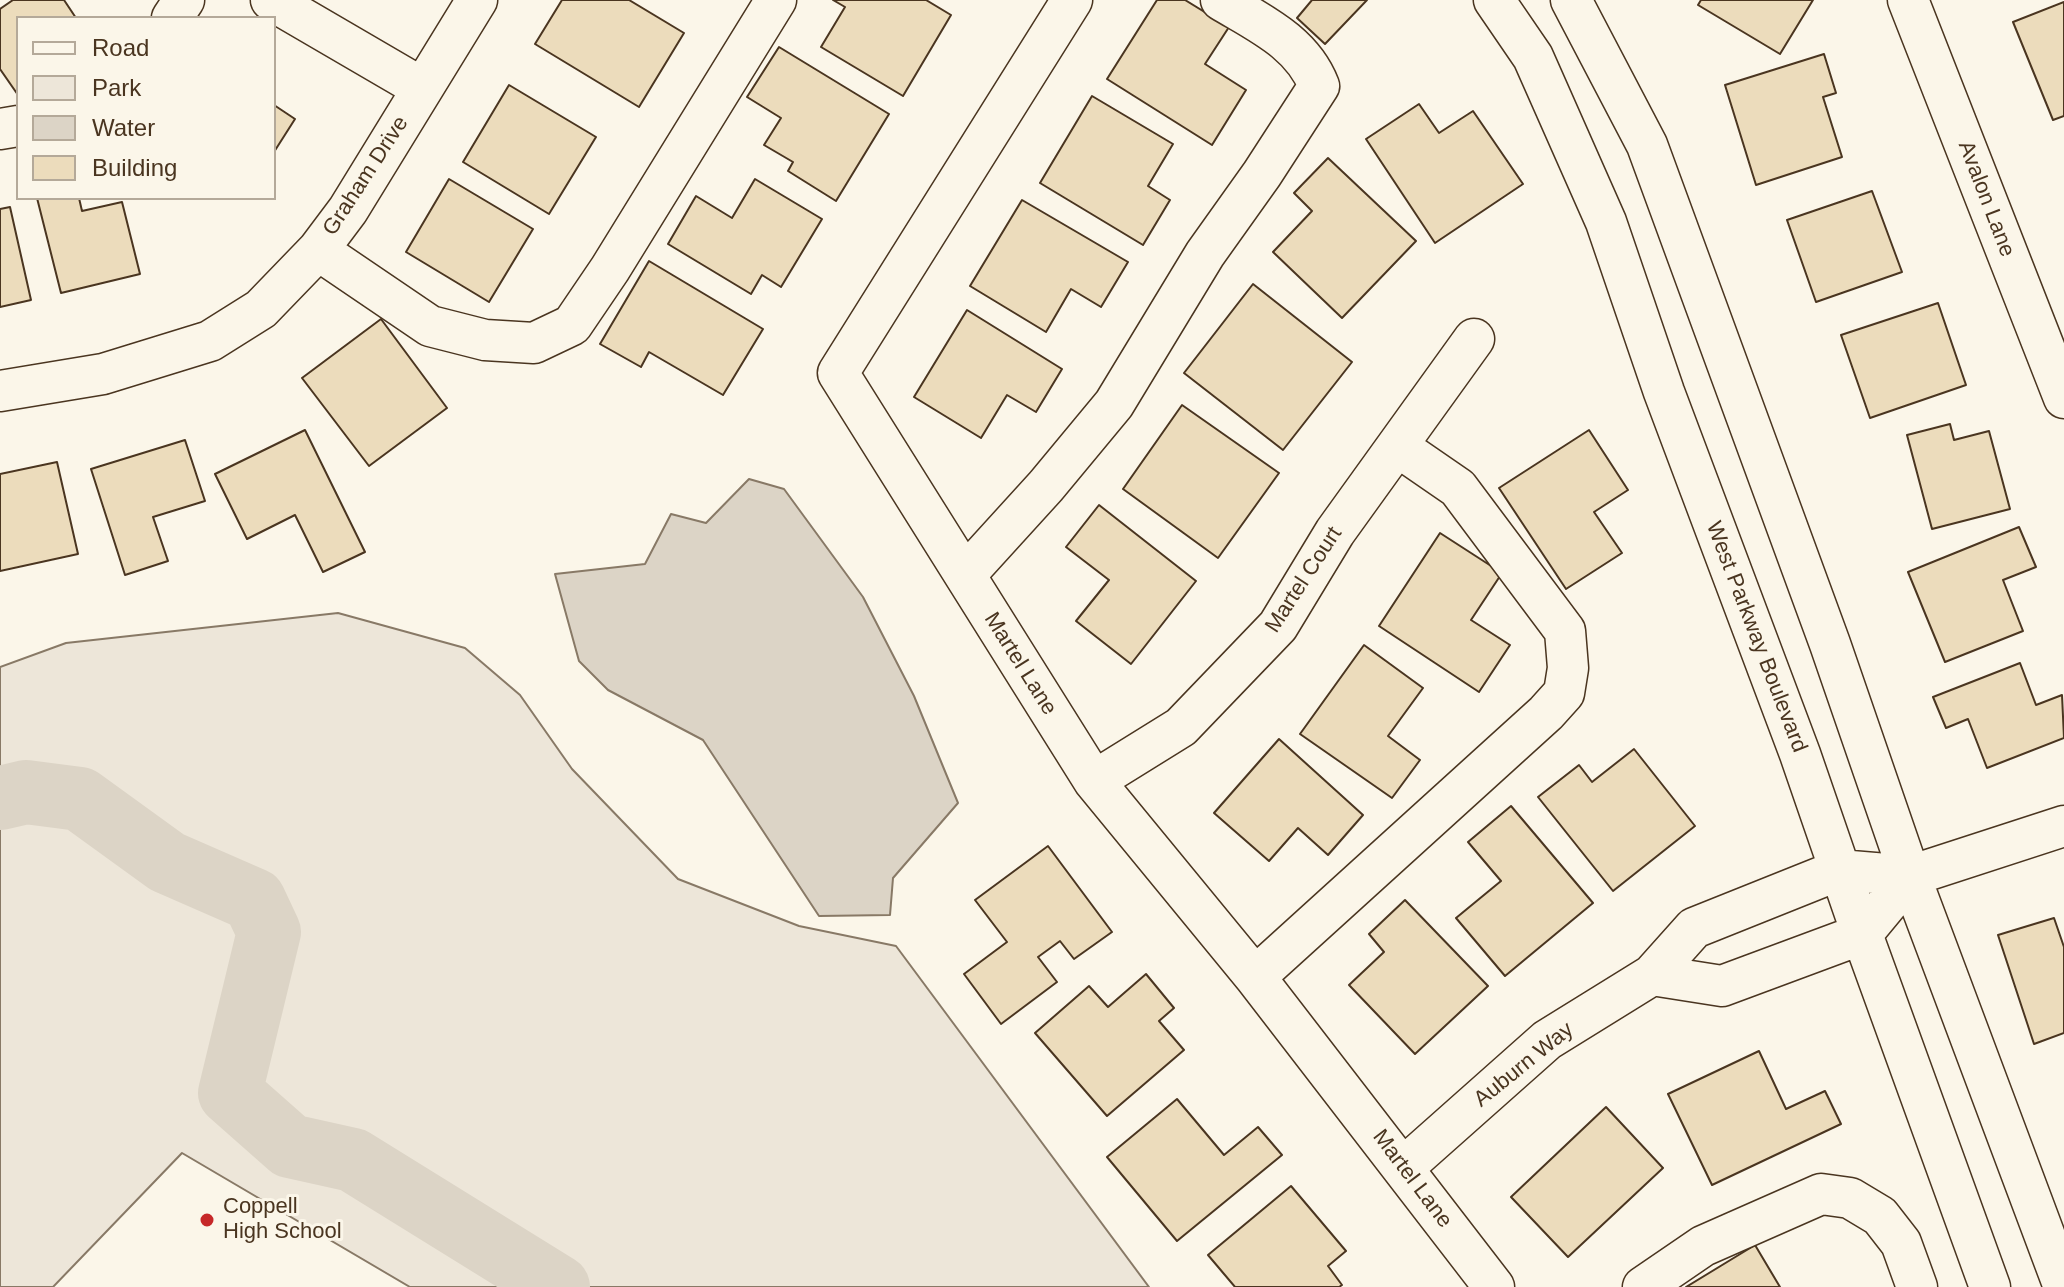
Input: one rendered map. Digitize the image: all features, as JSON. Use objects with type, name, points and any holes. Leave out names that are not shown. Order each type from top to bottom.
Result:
[{"type":"street","points":[[271,0],[422,88]]},
{"type":"street","name":"Graham Drive","points":[[0,391],[103,374],[210,341],[261,309],[318,250],[348,210],[477,0]]},
{"type":"street","points":[[318,250],[430,326],[485,340],[534,343],[572,325],[610,269],[776,0]]},
{"type":"street","name":"Martel Lane","points":[[1072,0],[838,373],[1094,781],[1255,977],[1494,1287]]},
{"type":"street","points":[[965,575],[1046,486],[1114,404],[1205,254],[1319,86],[1312,66],[1283,37],[1221,0]]},
{"type":"street","name":"West Parkway Boulevard","points":[[1494,0],[1533,57],[1606,222],[1664,392],[1800,754],[1990,1287]]},
{"type":"street","points":[[1571,0],[1647,145],[1830,644],[1910,876],[2064,1287]]},
{"type":"street","name":"Avalon Lane","points":[[1908,0],[2064,398]]},
{"type":"street","name":"Martel Court","points":[[1094,781],[1181,727],[1278,626],[1335,532],[1474,339]]},
{"type":"street","points":[[1255,977],[1546,713],[1564,693],[1568,668],[1565,631],[1458,488],[1397,446]]},
{"type":"street","name":"Auburn Way","points":[[1404,1167],[1547,1040],[1652,975],[1694,928],[1839,870],[1910,876],[2064,826]]},
{"type":"street","points":[[1652,975],[1722,986],[1862,934],[1910,876]]},
{"type":"street","points":[[1643,1287],[1703,1246],[1821,1194],[1850,1198],[1880,1216],[1901,1243],[1917,1287]]},
{"type":"green space","points":[[338,613],[465,648],[520,695],[572,769],[678,879],[799,926],[896,946],[1149,1287],[410,1287],[182,1153],[53,1287],[0,1287],[0,667],[66,643]]},
{"type":"water","points":[[749,479],[784,489],[863,597],[914,696],[958,803],[893,878],[890,915],[819,916],[703,740],[608,690],[579,661],[555,574],[645,564],[671,514],[706,523]]},
{"type":"building","points":[[13,0],[64,0],[75,16],[16,16],[16,92],[0,69],[0,9]]},
{"type":"building","points":[[562,0],[629,0],[684,33],[639,107],[535,44]]},
{"type":"building","points":[[833,0],[926,0],[951,15],[903,96],[821,47],[845,7]]},
{"type":"building","points":[[1157,0],[1185,0],[1229,27],[1205,64],[1246,90],[1212,145],[1107,79]]},
{"type":"building","points":[[1312,0],[1367,0],[1325,44],[1297,18]]},
{"type":"building","points":[[1701,0],[1813,0],[1780,54],[1698,5]]},
{"type":"building","points":[[2064,2],[2064,116],[2053,120],[2013,22]]},
{"type":"building","points":[[779,47],[889,114],[836,201],[788,171],[793,162],[764,145],[781,118],[747,97]]},
{"type":"building","points":[[1824,54],[1836,93],[1823,97],[1842,157],[1756,185],[1725,85]]},
{"type":"building","points":[[509,85],[596,137],[549,214],[463,162]]},
{"type":"building","points":[[1092,96],[1173,144],[1148,186],[1170,200],[1143,245],[1040,183]]},
{"type":"building","points":[[1419,104],[1439,133],[1473,111],[1523,184],[1435,243],[1366,139]]},
{"type":"building","points":[[276,106],[295,119],[276,149]]},
{"type":"building","points":[[1328,158],[1416,241],[1342,318],[1273,252],[1312,211],[1294,193]]},
{"type":"building","points":[[449,179],[533,229],[489,302],[406,252]]},
{"type":"building","points":[[755,179],[822,219],[781,287],[762,275],[751,294],[668,244],[696,196],[732,218]]},
{"type":"building","points":[[1872,191],[1902,272],[1816,302],[1787,220]]},
{"type":"building","points":[[38,200],[79,200],[82,211],[122,202],[140,274],[61,293]]},
{"type":"building","points":[[1022,200],[1128,262],[1101,307],[1071,289],[1046,332],[970,286]]},
{"type":"building","points":[[10,207],[31,300],[0,307],[0,209]]},
{"type":"building","points":[[649,261],[763,329],[723,395],[649,352],[641,367],[600,344]]},
{"type":"building","points":[[1253,284],[1352,362],[1283,450],[1184,373]]},
{"type":"building","points":[[1938,303],[1966,385],[1870,418],[1841,335]]},
{"type":"building","points":[[967,310],[1062,369],[1036,412],[1007,395],[981,438],[914,397]]},
{"type":"building","points":[[381,319],[447,408],[369,466],[302,378]]},
{"type":"building","points":[[1182,405],[1279,473],[1218,558],[1123,489]]},
{"type":"building","points":[[1950,424],[1954,440],[1989,431],[2010,509],[1932,529],[1907,435]]},
{"type":"building","points":[[305,430],[365,552],[323,572],[295,515],[247,539],[215,474]]},
{"type":"building","points":[[1589,430],[1628,490],[1594,512],[1622,553],[1566,589],[1499,488]]},
{"type":"building","points":[[185,440],[205,501],[153,517],[168,561],[125,575],[91,469]]},
{"type":"building","points":[[57,462],[78,554],[0,571],[0,474]]},
{"type":"building","points":[[1099,505],[1196,581],[1131,664],[1076,621],[1109,580],[1066,547]]},
{"type":"building","points":[[2019,527],[2036,567],[2003,580],[2023,631],[1945,662],[1908,572]]},
{"type":"building","points":[[1440,533],[1502,573],[1471,620],[1510,645],[1479,692],[1379,626]]},
{"type":"building","points":[[1364,645],[1423,688],[1388,736],[1420,760],[1392,798],[1300,734]]},
{"type":"building","points":[[2020,663],[2036,705],[2062,695],[2064,738],[1987,768],[1968,719],[1946,728],[1933,697]]},
{"type":"building","points":[[1279,739],[1363,815],[1328,855],[1298,828],[1269,861],[1214,813]]},
{"type":"building","points":[[1634,749],[1695,826],[1613,891],[1538,797],[1579,765],[1592,782]]},
{"type":"building","points":[[1511,806],[1593,903],[1505,976],[1456,918],[1501,881],[1468,842]]},
{"type":"building","points":[[1048,846],[1112,932],[1074,959],[1060,941],[1038,957],[1057,982],[1001,1024],[964,974],[1007,942],[975,900]]},
{"type":"building","points":[[1405,900],[1488,986],[1415,1054],[1349,985],[1384,952],[1369,934]]},
{"type":"building","points":[[2054,918],[2064,947],[2064,1033],[2034,1044],[1998,935]]},
{"type":"building","points":[[1146,974],[1174,1008],[1159,1021],[1184,1050],[1107,1116],[1035,1033],[1089,986],[1108,1007]]},
{"type":"building","points":[[1759,1051],[1786,1109],[1825,1091],[1841,1124],[1712,1185],[1668,1094]]},
{"type":"building","points":[[1177,1099],[1224,1155],[1258,1127],[1282,1155],[1177,1241],[1107,1157]]},
{"type":"building","points":[[1606,1107],[1663,1168],[1568,1257],[1511,1197]]},
{"type":"building","points":[[1291,1186],[1346,1251],[1328,1266],[1342,1285],[1235,1287],[1208,1255]]},
{"type":"building","points":[[1755,1245],[1780,1287],[1686,1287]]},
{"type":"waterway","points":[[0,798],[26,792],[80,799],[167,862],[254,900],[269,932],[230,1093],[290,1146],[353,1160],[558,1287]]},
{"type":"place","name":"Coppell High School","points":[[207,1220]]}]
